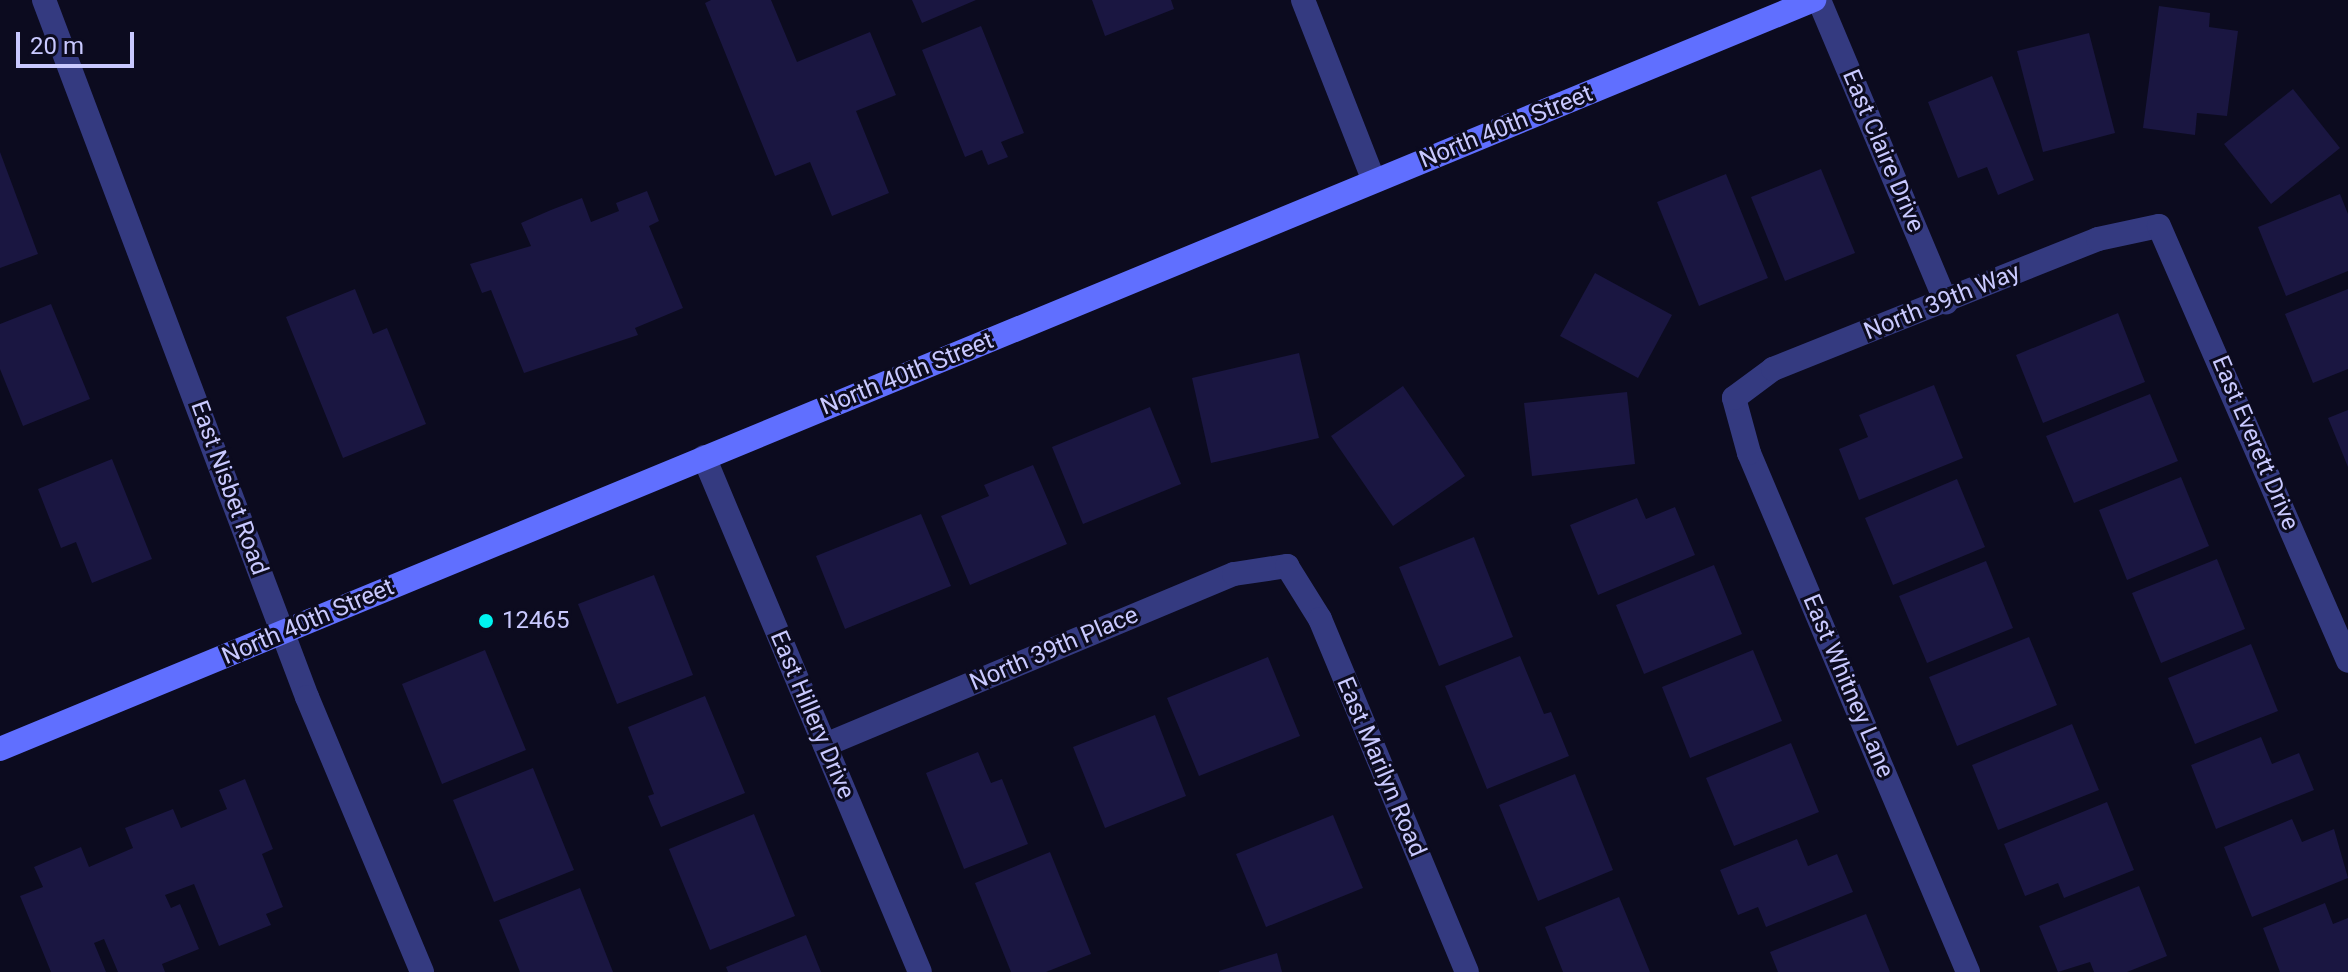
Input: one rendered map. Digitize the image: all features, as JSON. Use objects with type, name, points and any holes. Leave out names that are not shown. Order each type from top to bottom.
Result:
[{"type":"main road","name":"North 40th Street","points":[[0,749],[1816,0]]},
{"type":"street","name":"East Nisbet Road","points":[[44,0],[283,632],[422,972]]},
{"type":"street","points":[[1303,0],[1374,181]]},
{"type":"street","name":"East Claire Drive","points":[[1816,0],[1946,302]]},
{"type":"street","name":"North 39th Way","points":[[1734,398],[1773,369],[2098,239],[2159,226]]},
{"type":"street","name":"East Everett Drive","points":[[2159,226],[2341,625],[2348,661]]},
{"type":"street","name":"East Whitney Lane","points":[[1734,398],[1749,453],[1968,972]]},
{"type":"street","name":"East Hillery Drive","points":[[704,457],[920,972]]},
{"type":"street","name":"North 39th Place","points":[[825,745],[1234,574],[1287,566]]},
{"type":"street","name":"East Marilyn Road","points":[[1287,566],[1320,619],[1467,972]]},
{"type":"building","points":[[711,0],[771,0],[797,62],[870,32],[896,95],[856,111],[889,193],[832,216],[810,162],[775,176],[705,3]]},
{"type":"building","points":[[912,0],[976,0],[922,23]]},
{"type":"building","points":[[1092,0],[1171,0],[1174,9],[1105,36]]},
{"type":"building","points":[[2159,6],[2210,13],[2209,27],[2238,31],[2227,116],[2197,113],[2195,135],[2143,128]]},
{"type":"building","points":[[981,26],[1024,133],[1001,142],[1008,157],[988,165],[982,150],[965,157],[922,50]]},
{"type":"building","points":[[2089,33],[2115,133],[2043,152],[2017,51]]},
{"type":"building","points":[[1992,76],[2034,180],[1998,195],[1987,167],[1958,178],[1928,102]]},
{"type":"building","points":[[2293,89],[2340,148],[2271,204],[2224,144]]},
{"type":"building","points":[[0,152],[38,254],[0,268]]},
{"type":"building","points":[[1821,169],[1855,253],[1785,281],[1751,197]]},
{"type":"building","points":[[1726,174],[1768,278],[1699,306],[1657,202]]},
{"type":"building","points":[[647,191],[659,221],[649,226],[683,308],[635,328],[638,335],[524,373],[491,290],[482,293],[470,264],[531,246],[521,223],[551,210],[582,198],[591,222],[619,211],[616,203]]},
{"type":"building","points":[[2340,194],[2348,214],[2348,271],[2286,296],[2258,227]]},
{"type":"building","points":[[1595,273],[1672,315],[1638,378],[1560,336]]},
{"type":"building","points":[[355,289],[373,334],[387,328],[426,424],[343,458],[286,317]]},
{"type":"building","points":[[2348,289],[2348,369],[2313,383],[2285,314]]},
{"type":"building","points":[[51,304],[90,399],[23,426],[0,369],[0,324]]},
{"type":"building","points":[[2118,313],[2145,382],[2043,423],[2016,355]]},
{"type":"building","points":[[1299,353],[1319,438],[1211,463],[1192,378]]},
{"type":"building","points":[[1934,385],[1963,458],[1859,500],[1839,449],[1868,437],[1859,415]]},
{"type":"building","points":[[1403,386],[1465,476],[1393,526],[1331,436]]},
{"type":"building","points":[[1627,392],[1635,464],[1532,476],[1524,403]]},
{"type":"building","points":[[2150,394],[2178,461],[2074,503],[2046,436]]},
{"type":"building","points":[[1150,407],[1181,484],[1083,524],[1052,447]]},
{"type":"building","points":[[2348,410],[2348,467],[2328,418]]},
{"type":"building","points":[[112,459],[152,559],[92,583],[76,542],[61,548],[38,489]]},
{"type":"building","points":[[1033,465],[1067,544],[970,585],[941,516],[989,496],[984,485]]},
{"type":"building","points":[[2181,477],[2209,546],[2127,580],[2099,510]]},
{"type":"building","points":[[1957,479],[1985,547],[1893,585],[1865,518]]},
{"type":"building","points":[[1637,498],[1646,519],[1675,507],[1695,555],[1598,595],[1570,525]]},
{"type":"building","points":[[921,514],[951,586],[845,629],[816,556]]},
{"type":"building","points":[[1474,537],[1513,637],[1439,666],[1399,567]]},
{"type":"building","points":[[2217,559],[2245,629],[2161,663],[2132,593]]},
{"type":"building","points":[[1986,561],[2013,628],[1927,663],[1899,596]]},
{"type":"building","points":[[1714,565],[1742,634],[1644,674],[1616,605]]},
{"type":"building","points":[[654,575],[693,675],[617,704],[578,604]]},
{"type":"building","points":[[2029,637],[2057,705],[1957,746],[1929,677]]},
{"type":"building","points":[[2251,644],[2278,711],[2195,744],[2168,678]]},
{"type":"building","points":[[485,650],[526,750],[442,784],[402,684]]},
{"type":"building","points":[[1753,650],[1782,721],[1690,758],[1662,687]]},
{"type":"building","points":[[1520,656],[1544,714],[1551,712],[1569,756],[1487,789],[1445,686]]},
{"type":"building","points":[[1268,657],[1300,736],[1199,776],[1167,698]]},
{"type":"building","points":[[705,696],[745,793],[661,827],[648,796],[654,794],[628,727]]},
{"type":"building","points":[[1155,715],[1186,796],[1105,828],[1073,747]]},
{"type":"building","points":[[2072,724],[2099,790],[1998,830],[1972,765]]},
{"type":"building","points":[[2261,737],[2272,764],[2299,753],[2314,790],[2216,829],[2191,765]]},
{"type":"building","points":[[1791,743],[1819,812],[1734,846],[1706,778]]},
{"type":"building","points":[[978,752],[991,783],[1002,779],[1028,844],[964,869],[926,773]]},
{"type":"building","points":[[533,768],[574,870],[494,902],[453,800]]},
{"type":"building","points":[[1575,774],[1613,870],[1538,901],[1499,805]]},
{"type":"building","points":[[245,779],[273,849],[262,854],[283,907],[266,914],[271,925],[219,946],[194,884],[165,895],[171,908],[180,904],[199,949],[162,964],[165,972],[118,972],[104,939],[94,943],[106,972],[51,972],[20,896],[43,887],[34,867],[81,847],[89,867],[133,848],[125,828],[173,809],[181,828],[227,809],[219,790]]},
{"type":"building","points":[[2107,802],[2134,870],[2064,898],[2058,883],[2025,896],[2004,844]]},
{"type":"building","points":[[754,814],[795,916],[710,950],[669,849]]},
{"type":"building","points":[[1333,815],[1363,888],[1266,927],[1236,854]]},
{"type":"building","points":[[2292,819],[2302,842],[2334,829],[2348,878],[2252,917],[2224,847]]},
{"type":"building","points":[[1797,839],[1808,866],[1837,854],[1853,892],[1766,927],[1758,907],[1738,915],[1720,870]]},
{"type":"building","points":[[1050,852],[1091,954],[1046,972],[1011,972],[975,883]]},
{"type":"building","points":[[2139,886],[2167,956],[2127,972],[2094,972],[2090,962],[2058,972],[2039,926]]},
{"type":"building","points":[[580,888],[613,972],[520,972],[499,920]]},
{"type":"building","points":[[1619,897],[1650,972],[1563,972],[1545,927]]},
{"type":"building","points":[[2325,903],[2333,924],[2348,918],[2348,972],[2280,972],[2263,928]]},
{"type":"building","points":[[1866,914],[1890,972],[1778,972],[1770,952]]},
{"type":"building","points":[[806,935],[821,972],[728,972],[726,967]]},
{"type":"building","points":[[1277,953],[1282,972],[1219,972],[1219,971]]},
{"type":"place","name":"12465","points":[[486,621]]}]
